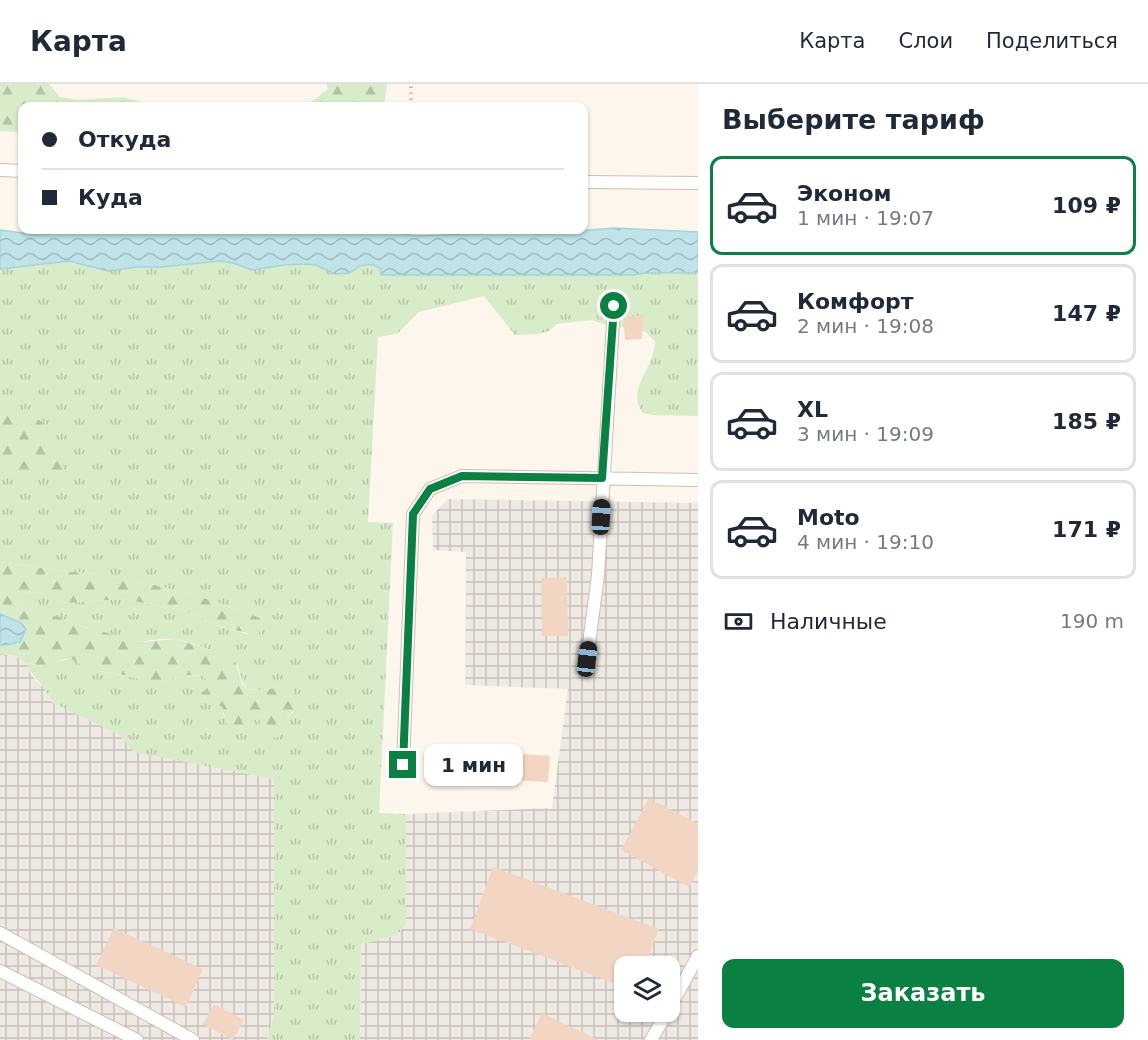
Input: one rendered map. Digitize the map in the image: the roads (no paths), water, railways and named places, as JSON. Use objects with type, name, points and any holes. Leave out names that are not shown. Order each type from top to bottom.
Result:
[{"type":"lane","points":[[0,170],[18,171]]},
{"type":"lane","points":[[588,182],[698,183]]},
{"type":"lane","points":[[587,659],[598,575],[614,306]]},
{"type":"lane","points":[[403,765],[413,514],[430,489],[462,476],[698,480]]},
{"type":"lane","points":[[0,933],[193,1040]]},
{"type":"lane","points":[[680,990],[698,956]]},
{"type":"lane","points":[[0,971],[137,1040]]},
{"type":"lane","points":[[651,1040],[662,1022]]},
{"type":"water","points":[[614,228],[698,232],[698,272],[633,275],[381,275],[380,268],[367,265],[360,266],[349,273],[335,274],[316,265],[284,265],[252,270],[219,261],[108,271],[69,261],[0,269],[0,230],[38,235],[402,234],[417,236],[588,234],[588,230]]},
{"type":"water","points":[[0,614],[21,623],[26,629],[20,642],[0,646]]}]
